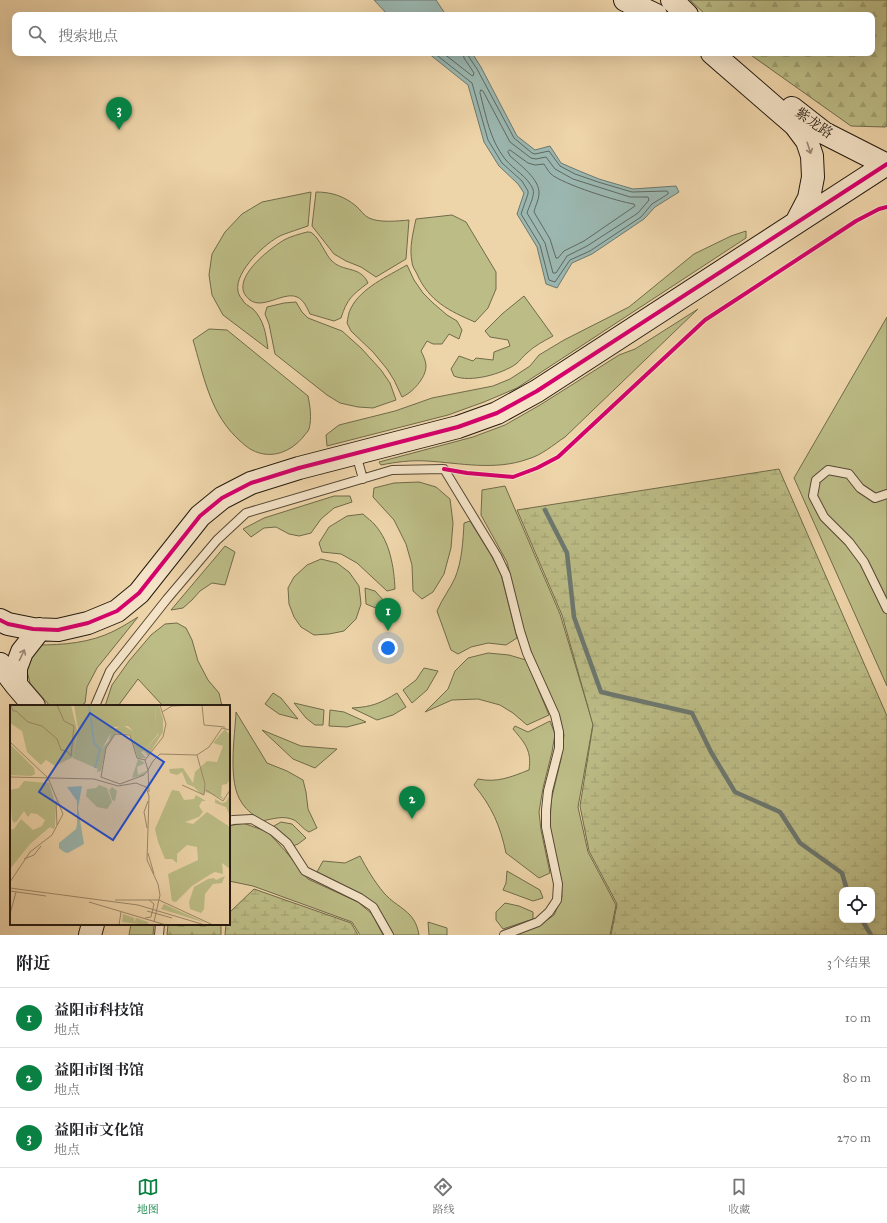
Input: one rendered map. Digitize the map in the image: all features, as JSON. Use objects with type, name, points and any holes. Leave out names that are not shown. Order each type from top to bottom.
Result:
[{"type":"street","points":[[625,0],[650,12]]},
{"type":"street","points":[[672,0],[684,12]]},
{"type":"street","points":[[716,56],[795,125],[807,142],[812,156],[813,177],[809,198],[796,223]]},
{"type":"street","name":"紫龙路","points":[[718,56],[747,73]]},
{"type":"street","name":"紫龙路","points":[[730,56],[747,73],[824,133],[887,165]]},
{"type":"street","points":[[0,620],[8,624],[33,629],[58,630],[88,623],[118,611],[139,593],[200,516],[222,498],[251,483],[299,468],[458,427],[497,413],[537,391],[887,165]]},
{"type":"street","points":[[16,685],[16,668],[22,652],[40,629]]},
{"type":"street","points":[[0,664],[33,705]]},
{"type":"street","points":[[90,935],[93,925]]},
{"type":"lane","points":[[356,453],[363,478]]},
{"type":"lane","points":[[94,705],[110,671],[167,599],[217,540],[246,513],[392,470],[444,469],[497,556],[506,575],[520,631],[555,715],[559,732],[559,748],[548,790],[546,810],[546,827],[558,884],[557,900],[549,912],[538,922],[504,935]]},
{"type":"lane","points":[[887,494],[875,498],[860,488],[849,474],[828,470],[816,480],[813,496],[824,517],[849,542],[864,562],[887,609]]},
{"type":"lane","points":[[230,821],[252,819],[272,831],[288,843],[305,871],[360,898],[373,907],[389,935]]},
{"type":"lane","points":[[159,935],[160,925]]},
{"type":"green space","points":[[690,0],[887,0],[887,126],[851,126],[752,56],[875,56],[875,12],[703,12]]},
{"type":"green space","points":[[311,192],[308,226],[282,235],[268,244],[252,258],[241,275],[238,283],[238,292],[240,296],[260,318],[268,349],[223,315],[212,295],[209,275],[212,254],[225,232],[242,214],[262,202]]},
{"type":"green space","points":[[316,192],[342,197],[373,220],[409,220],[406,259],[376,277],[361,267],[334,254],[312,226]]},
{"type":"green space","points":[[452,215],[466,222],[496,272],[496,289],[488,308],[475,322],[448,309],[434,298],[427,291],[412,264],[411,246],[416,219]]},
{"type":"green space","points":[[746,231],[746,238],[517,388],[448,415],[327,446],[326,435],[339,425],[395,411],[432,398],[493,386],[510,379],[530,366],[539,355],[564,340],[629,307],[694,254],[731,236]]},
{"type":"green space","points":[[307,232],[312,233],[315,236],[331,260],[341,267],[361,274],[365,277],[368,283],[351,298],[341,318],[334,321],[310,314],[303,302],[297,297],[286,296],[261,303],[250,300],[244,293],[243,284],[246,275],[260,258],[284,240]]},
{"type":"green space","points":[[407,265],[414,280],[423,293],[447,315],[457,321],[462,330],[459,339],[449,334],[442,344],[433,344],[427,341],[421,351],[426,364],[424,375],[414,389],[402,397],[387,369],[373,352],[351,331],[347,323],[350,310],[361,294],[376,283]]},
{"type":"green space","points":[[524,296],[553,336],[533,348],[516,364],[503,371],[477,378],[461,378],[454,376],[451,369],[459,356],[473,361],[476,358],[493,360],[494,352],[510,346],[508,340],[490,337],[485,331],[502,314]]},
{"type":"green space","points":[[296,302],[308,318],[342,331],[361,348],[381,370],[390,383],[396,400],[373,408],[358,407],[340,403],[327,395],[275,354],[269,324],[265,314],[267,307]]},
{"type":"green space","points":[[698,309],[565,437],[538,455],[516,463],[503,465],[478,465],[421,461],[381,465],[379,462],[473,437],[505,425],[540,405],[619,355],[635,349]]},
{"type":"green space","points":[[887,317],[887,686],[794,478]]},
{"type":"green space","points":[[209,329],[227,330],[308,396],[311,416],[310,425],[308,431],[299,442],[280,453],[259,453],[245,445],[225,425],[218,414],[208,390],[193,340]]},
{"type":"green space","points":[[779,469],[887,716],[887,935],[611,935],[617,904],[589,851],[580,806],[593,725],[562,615],[517,510]]},
{"type":"green space","points":[[419,482],[436,487],[450,499],[453,523],[451,548],[444,574],[433,592],[422,599],[413,591],[412,565],[406,544],[394,520],[373,497],[374,488],[394,483]]},
{"type":"green space","points":[[505,486],[560,614],[593,724],[578,807],[588,852],[616,905],[610,935],[516,935],[537,927],[554,915],[562,897],[561,879],[550,830],[551,801],[561,759],[564,735],[559,714],[532,654],[523,628],[507,562],[481,515],[482,490]]},
{"type":"green space","points":[[334,496],[350,496],[352,502],[334,508],[321,519],[311,533],[299,536],[289,534],[276,527],[264,528],[251,537],[243,529],[264,518]]},
{"type":"green space","points":[[363,514],[374,524],[388,547],[394,572],[395,589],[387,591],[357,563],[341,554],[322,552],[319,543],[329,527],[347,516]]},
{"type":"green space","points":[[470,521],[501,574],[517,638],[506,645],[488,643],[471,647],[458,654],[451,650],[437,611],[455,578],[461,558],[464,523]]},
{"type":"green space","points":[[225,546],[235,552],[225,585],[212,583],[200,591],[183,608],[171,610]]},
{"type":"green space","points":[[321,559],[337,563],[349,572],[359,586],[361,604],[356,619],[344,631],[314,635],[301,627],[294,617],[289,604],[288,588],[294,577],[307,565]]},
{"type":"green space","points":[[365,588],[375,591],[385,602],[393,615],[366,604]]},
{"type":"green space","points":[[138,617],[97,668],[87,687],[85,703],[82,705],[49,705],[30,683],[26,667],[37,645],[66,644],[86,641],[105,635]]},
{"type":"green space","points":[[177,623],[186,628],[192,640],[198,661],[208,680],[219,693],[222,705],[162,705],[138,679],[119,705],[105,705],[112,685],[129,661],[151,635],[165,624]]},
{"type":"green space","points":[[488,653],[509,655],[526,660],[549,715],[527,725],[513,713],[500,705],[478,699],[452,700],[425,712],[448,689],[455,671],[468,658]]},
{"type":"green space","points":[[424,668],[438,671],[427,690],[412,703],[403,690],[416,680]]},
{"type":"green space","points":[[273,693],[281,698],[298,719],[279,714],[265,704]]},
{"type":"green space","points":[[397,693],[406,707],[393,715],[377,720],[352,708],[376,704]]},
{"type":"green space","points":[[294,703],[324,710],[323,725],[315,725],[306,718]]},
{"type":"green space","points":[[330,710],[344,712],[366,722],[347,727],[329,726]]},
{"type":"green space","points":[[236,712],[267,763],[287,771],[303,780],[308,809],[317,828],[309,832],[294,820],[286,818],[262,821],[244,806],[237,794],[233,772]]},
{"type":"green space","points":[[550,721],[555,734],[539,812],[541,830],[550,873],[539,878],[506,853],[501,834],[494,817],[486,801],[474,785],[478,779],[498,780],[529,770],[530,763],[527,748],[513,729],[515,726],[528,732]]},
{"type":"green space","points":[[262,730],[301,746],[337,749],[315,768],[293,759]]},
{"type":"green space","points":[[281,822],[292,824],[306,838],[293,846],[284,835],[277,832],[274,826]]},
{"type":"green space","points":[[243,823],[268,832],[308,879],[358,902],[372,914],[383,935],[360,935],[352,922],[253,886],[230,881],[230,826]]},
{"type":"green space","points":[[360,856],[384,893],[414,920],[419,935],[392,935],[373,903],[357,892],[317,872],[323,861],[345,863]]},
{"type":"green space","points":[[507,871],[540,890],[543,898],[533,901],[503,890],[506,883]]},
{"type":"green space","points":[[254,889],[351,923],[358,935],[225,935],[226,925],[230,925],[230,912]]},
{"type":"green space","points":[[505,903],[519,906],[533,912],[533,919],[503,929],[496,920],[496,912]]},
{"type":"green space","points":[[428,922],[447,928],[447,935],[429,935]]},
{"type":"green space","points":[[131,925],[154,925],[153,935],[129,935]]},
{"type":"green space","points":[[168,925],[221,925],[221,935],[167,935]]},
{"type":"water","points":[[374,0],[436,0],[444,12],[385,12]]},
{"type":"water","points":[[432,56],[474,56],[517,136],[535,150],[550,146],[561,163],[599,179],[633,189],[676,186],[679,192],[655,207],[644,219],[592,254],[572,263],[557,288],[546,284],[537,247],[517,214],[524,193],[518,184],[499,166],[484,142],[468,85]]},
{"type":"waterway","points":[[545,510],[567,553],[574,617],[601,692],[692,713],[711,752],[735,792],[780,812],[800,843],[842,873],[846,887]]},
{"type":"waterway","points":[[864,923],[871,935]]},
{"type":"cycle path","points":[[0,620],[8,624],[33,629],[58,630],[88,623],[117,611],[139,593],[200,516],[222,498],[251,483],[299,468],[458,427],[497,413],[537,391],[887,164]]},
{"type":"cycle path","points":[[444,469],[467,473],[513,477],[537,468],[558,457],[705,320],[856,221],[879,209],[887,207]]},
{"type":"place","name":"益阳市文化馆","points":[[119,130]]},
{"type":"place","name":"益阳市科技馆","points":[[388,631]]},
{"type":"place","name":"益阳市图书馆","points":[[412,819]]}]
